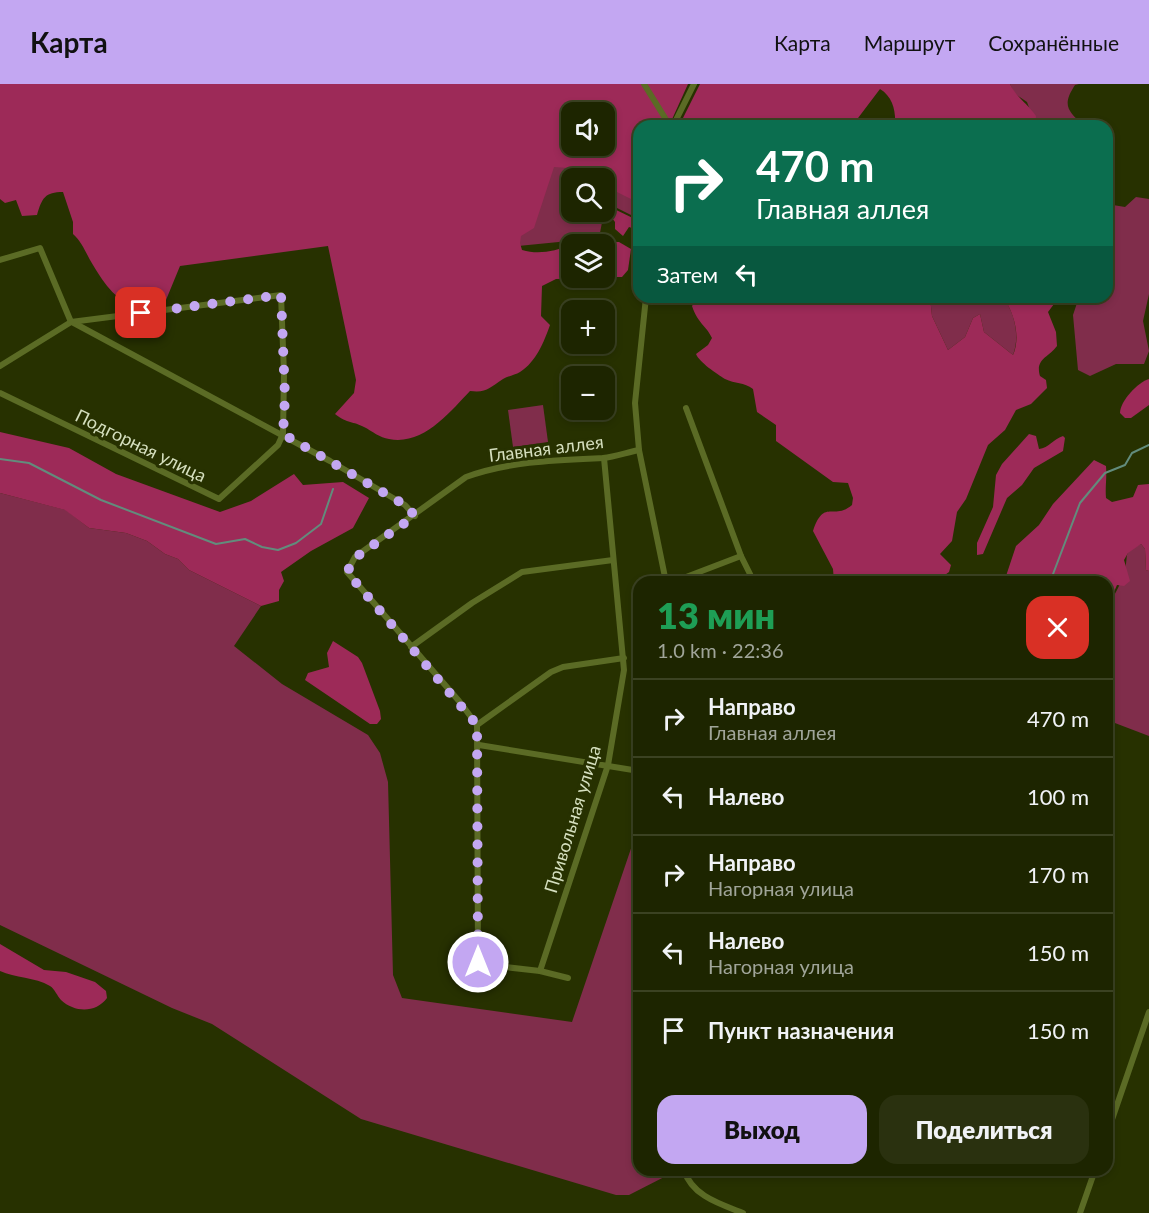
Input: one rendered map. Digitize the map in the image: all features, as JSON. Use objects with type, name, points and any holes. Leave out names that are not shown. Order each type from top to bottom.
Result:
[{"type":"street","points":[[644,84],[667,120]]},
{"type":"street","points":[[674,120],[694,84]]},
{"type":"street","points":[[0,260],[40,248],[71,322],[283,434],[405,505],[415,516]]},
{"type":"street","points":[[0,366],[71,322],[281,295],[285,408],[283,434]]},
{"type":"street","points":[[645,303],[635,403],[639,450],[665,576]]},
{"type":"street","name":"Подгорная улица","points":[[0,393],[219,499],[278,445],[283,434]]},
{"type":"street","points":[[686,408],[741,556],[751,576]]},
{"type":"street","name":"Главная аллея","points":[[411,647],[347,572],[356,557],[466,477],[484,470],[588,456],[604,458],[639,450]]},
{"type":"street","name":"Привольная улица","points":[[540,971],[608,765],[624,658],[604,458]]},
{"type":"street","points":[[689,576],[741,556]]},
{"type":"street","points":[[478,962],[479,745],[477,725],[411,647],[472,603],[522,572],[613,560]]},
{"type":"street","points":[[477,725],[551,672],[563,667],[624,658]]},
{"type":"street","points":[[479,745],[633,770]]},
{"type":"street","points":[[452,961],[478,962],[540,971],[568,978]]},
{"type":"street","points":[[1113,1117],[1149,1012]]},
{"type":"street","points":[[686,1176],[688,1182],[696,1190],[713,1201],[743,1213]]},
{"type":"street","points":[[1080,1213],[1093,1176]]},
{"type":"shaded area","points":[[0,84],[688,84],[672,120],[633,120],[633,200],[615,191],[615,168],[554,167],[534,228],[521,236],[520,243],[522,250],[535,252],[561,248],[561,279],[542,286],[541,316],[550,325],[531,363],[520,372],[488,389],[470,391],[435,426],[401,440],[382,437],[335,414],[354,393],[356,380],[328,246],[180,266],[166,300],[152,303],[131,302],[122,299],[108,287],[73,234],[73,222],[63,192],[52,193],[45,197],[37,215],[22,216],[16,200],[5,203],[0,199]]},
{"type":"shaded area","points":[[633,84],[638,120],[633,120],[633,216],[615,207],[615,168],[561,168],[561,222],[602,222],[600,234],[561,234],[561,242],[488,249],[460,134],[561,105],[561,156],[615,156],[615,102],[571,102]]},
{"type":"shaded area","points":[[700,84],[1010,84],[1036,116],[1036,120],[895,120],[893,105],[880,89],[857,120],[682,120]]},
{"type":"shaded area","points":[[1010,84],[1079,84],[1075,85],[1068,103],[1070,111],[1078,120],[1034,120],[1027,102],[1014,93]]},
{"type":"shaded area","points":[[1136,197],[1149,199],[1149,294],[1143,321],[1149,351],[1144,364],[1116,364],[1090,376],[1078,370],[1073,315],[1077,303],[1113,303],[1113,205],[1125,207]]},
{"type":"shaded area","points":[[615,209],[633,218],[633,234],[632,228],[629,227],[623,236],[615,229]]},
{"type":"shaded area","points":[[615,242],[631,249],[628,270],[622,277],[615,277]]},
{"type":"shaded area","points":[[694,303],[931,303],[932,316],[948,350],[965,337],[973,318],[980,314],[984,332],[1013,355],[1016,340],[1015,325],[1006,303],[1055,303],[1048,312],[1056,332],[1057,346],[1039,366],[1040,376],[1046,380],[1047,388],[1031,404],[1016,410],[1005,430],[988,445],[966,499],[957,512],[952,541],[940,554],[951,565],[949,572],[943,576],[834,576],[833,569],[813,531],[817,521],[825,512],[839,511],[852,505],[853,498],[848,483],[833,482],[776,441],[776,425],[757,412],[753,389],[725,379],[698,357],[696,354],[708,345],[712,338],[692,306]]},
{"type":"shaded area","points":[[931,303],[1007,303],[1011,310],[1016,333],[1013,355],[984,332],[980,314],[973,318],[965,337],[948,350],[932,316]]},
{"type":"shaded area","points":[[1149,379],[1149,405],[1131,418],[1125,418],[1120,413],[1126,398],[1135,388]]},
{"type":"shaded area","points":[[543,405],[548,442],[513,447],[508,410]]},
{"type":"shaded area","points":[[0,432],[69,448],[116,474],[220,512],[251,501],[294,474],[303,485],[343,482],[369,498],[353,528],[311,551],[281,572],[284,581],[279,590],[279,601],[261,606],[189,570],[178,559],[165,554],[147,541],[126,533],[89,528],[65,510],[0,493]]},
{"type":"shaded area","points":[[1029,434],[1036,436],[1039,449],[1063,436],[1065,438],[1063,451],[1034,468],[1022,485],[1007,498],[983,554],[977,555],[977,543],[993,507],[996,475],[1002,464]]},
{"type":"shaded area","points":[[1094,460],[1106,466],[1106,498],[1112,502],[1133,497],[1138,485],[1149,484],[1149,571],[1146,570],[1145,549],[1141,544],[1128,553],[1124,560],[1130,581],[1124,586],[1117,585],[1113,594],[1113,576],[1006,576],[1016,546],[1039,525],[1053,504]]},
{"type":"shaded area","points":[[0,493],[66,510],[89,528],[126,533],[147,541],[165,554],[178,559],[189,570],[261,606],[234,646],[282,684],[368,735],[380,753],[388,782],[393,975],[402,998],[572,1022],[633,843],[633,1176],[666,1176],[629,1195],[616,1195],[361,1119],[212,1024],[172,1008],[0,925]]},
{"type":"shaded area","points":[[1141,544],[1145,549],[1146,570],[1149,571],[1149,736],[1113,722],[1113,598],[1122,580],[1127,554]]},
{"type":"shaded area","points":[[333,641],[358,657],[362,663],[380,711],[381,719],[377,724],[370,724],[305,680],[308,673],[329,667],[327,653]]},
{"type":"shaded area","points":[[0,944],[44,970],[66,972],[95,982],[106,991],[107,998],[91,1009],[79,1009],[61,1000],[52,987],[44,983],[0,971]]},
{"type":"waterway","points":[[1052,576],[1080,503],[1105,473],[1125,465],[1132,453],[1149,445]]},
{"type":"waterway","points":[[0,459],[29,463],[101,500],[216,544],[245,539],[262,547],[278,550],[296,543],[321,524],[333,489]]},
{"type":"route","points":[[141,313],[281,295],[285,397],[283,434],[405,505],[415,516],[356,557],[347,572],[367,598],[459,701],[477,725],[479,745],[477,766],[478,962]]}]
